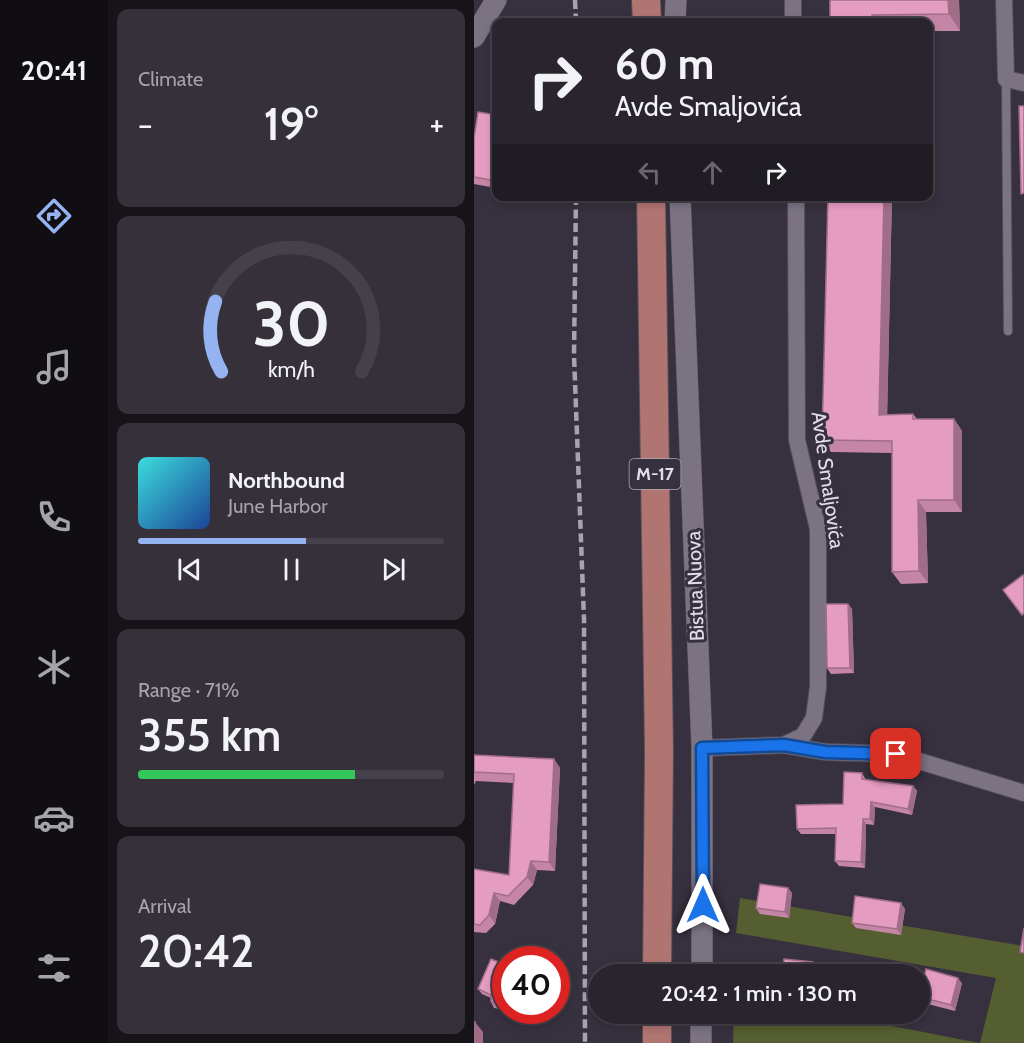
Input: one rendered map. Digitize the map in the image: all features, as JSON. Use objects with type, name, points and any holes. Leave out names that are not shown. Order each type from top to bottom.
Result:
[{"type":"highway","points":[[646,0],[647,18]]},
{"type":"highway","name":"M-17","points":[[651,201],[659,751],[657,964]]},
{"type":"highway","points":[[657,1024],[657,1043]]},
{"type":"street","points":[[474,36],[496,0]]},
{"type":"street","points":[[675,0],[675,18]]},
{"type":"street","points":[[793,0],[794,18]]},
{"type":"street","points":[[1004,0],[1006,79],[1024,83]]},
{"type":"street","name":"Bistua Nuova","points":[[680,201],[702,748],[702,964]]},
{"type":"street","name":"Avde Smaljovića","points":[[784,745],[803,735],[814,718],[818,687],[818,529],[797,440],[796,201]]},
{"type":"street","points":[[702,748],[784,745],[825,752],[896,754],[1024,793]]},
{"type":"street","points":[[701,1024],[701,1043]]},
{"type":"lane","points":[[1006,79],[1008,331]]},
{"type":"green space","points":[[740,898],[1024,946],[1024,1043],[980,1043],[996,978],[930,967],[930,964],[915,964],[736,933]]},
{"type":"green space","points":[[734,1024],[882,1024],[980,1043],[733,1043]]},
{"type":"building","points":[[830,0],[948,0],[949,14],[830,18]]},
{"type":"building","points":[[1019,106],[1024,106],[1024,193],[1021,194]]},
{"type":"building","points":[[478,112],[492,114],[492,180],[474,177],[474,138]]},
{"type":"building","points":[[828,201],[884,201],[879,415],[913,414],[913,419],[954,419],[954,500],[918,500],[919,571],[892,572],[892,441],[822,440]]},
{"type":"building","points":[[1023,575],[1024,613],[1022,615],[1003,590]]},
{"type":"building","points":[[826,604],[848,604],[850,668],[827,668]]},
{"type":"building","points":[[474,755],[554,759],[549,862],[531,861],[527,877],[508,896],[494,893],[489,915],[480,925],[474,924],[474,869],[509,875],[514,774],[474,772]]},
{"type":"building","points":[[844,772],[862,773],[862,779],[913,786],[908,809],[871,802],[870,819],[863,819],[861,862],[835,861],[836,828],[797,829],[796,805],[843,804]]},
{"type":"building","points":[[760,884],[788,888],[785,912],[756,908]]},
{"type":"building","points":[[855,896],[901,903],[897,929],[852,923]]},
{"type":"building","points":[[1024,928],[1024,953],[1020,952]]},
{"type":"building","points":[[492,959],[492,1002],[491,995],[478,989]]},
{"type":"building","points":[[784,959],[813,962],[813,964],[784,964]]},
{"type":"building","points":[[930,970],[958,978],[951,1005],[930,1000]]},
{"type":"railway","points":[[575,0],[576,18]]},
{"type":"railway","points":[[576,201],[574,355],[584,619],[585,1043]]},
{"type":"route","points":[[703,905],[702,748],[784,745],[825,752],[896,754]]}]
